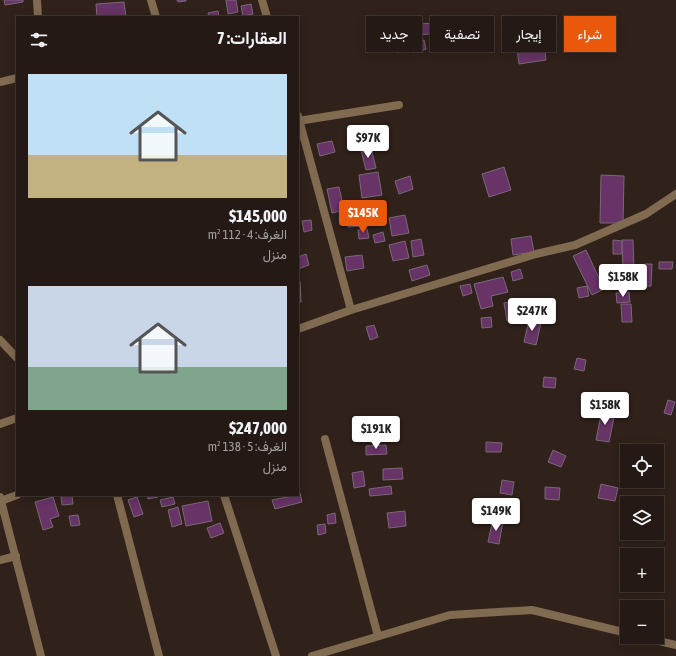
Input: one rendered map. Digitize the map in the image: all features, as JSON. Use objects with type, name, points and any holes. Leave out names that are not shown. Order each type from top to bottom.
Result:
[{"type":"street","points":[[37,0],[38,16]]},
{"type":"street","points":[[151,0],[156,16]]},
{"type":"street","points":[[262,0],[267,16]]},
{"type":"street","points":[[0,82],[16,78]]},
{"type":"street","points":[[351,310],[299,119],[399,104]]},
{"type":"street","points":[[299,329],[351,310],[536,254],[575,245],[646,214],[676,194]]},
{"type":"street","points":[[0,340],[16,357]]},
{"type":"street","points":[[0,424],[16,418]]},
{"type":"street","points":[[325,439],[378,636]]},
{"type":"street","points":[[16,495],[1,499],[41,656]]},
{"type":"street","points":[[117,496],[159,656]]},
{"type":"street","points":[[224,496],[276,656]]},
{"type":"street","points":[[0,560],[16,556]]},
{"type":"street","points":[[312,656],[450,615],[532,610],[620,631]]},
{"type":"street","points":[[664,642],[676,645]]},
{"type":"building","points":[[4,0],[23,0],[23,2],[5,5]]},
{"type":"building","points":[[177,0],[186,0],[186,1],[178,2]]},
{"type":"building","points":[[226,0],[236,0],[238,12],[228,14]]},
{"type":"building","points":[[124,2],[126,16],[97,16],[96,4]]},
{"type":"building","points":[[251,4],[253,14],[243,16],[241,6]]},
{"type":"building","points":[[218,11],[219,16],[209,16],[208,13]]},
{"type":"building","points":[[430,23],[430,34],[422,35],[422,24]]},
{"type":"building","points":[[424,40],[426,49],[422,50],[422,41]]},
{"type":"building","points":[[517,52],[545,52],[546,60],[519,64]]},
{"type":"building","points":[[332,141],[335,152],[320,156],[317,144]]},
{"type":"building","points":[[371,148],[376,168],[366,170],[361,150]]},
{"type":"building","points":[[504,167],[511,190],[489,197],[482,174]]},
{"type":"building","points":[[378,172],[382,195],[362,198],[359,175]]},
{"type":"building","points":[[601,175],[624,176],[623,223],[600,223]]},
{"type":"building","points":[[410,176],[413,189],[399,194],[395,181]]},
{"type":"building","points":[[339,187],[344,210],[332,213],[327,189]]},
{"type":"building","points":[[405,215],[409,233],[392,236],[389,218]]},
{"type":"building","points":[[363,216],[364,226],[348,227],[347,217]]},
{"type":"building","points":[[311,220],[312,230],[304,232],[302,221]]},
{"type":"building","points":[[367,229],[369,238],[359,239],[358,230]]},
{"type":"building","points":[[383,232],[385,241],[375,243],[373,235]]},
{"type":"building","points":[[531,236],[534,252],[513,255],[511,239]]},
{"type":"building","points":[[421,239],[424,255],[413,257],[411,241]]},
{"type":"building","points":[[613,240],[622,241],[622,254],[613,254]]},
{"type":"building","points":[[622,240],[633,240],[634,269],[623,270]]},
{"type":"building","points":[[405,241],[409,258],[393,261],[389,245]]},
{"type":"building","points":[[586,250],[604,289],[592,295],[573,256]]},
{"type":"building","points":[[306,254],[309,265],[299,269],[299,257]]},
{"type":"building","points":[[362,255],[364,268],[347,271],[345,257]]},
{"type":"building","points":[[659,262],[673,262],[672,269],[659,269]]},
{"type":"building","points":[[645,264],[652,264],[651,286],[644,286]]},
{"type":"building","points":[[427,265],[430,275],[412,281],[409,270]]},
{"type":"building","points":[[520,269],[523,278],[513,281],[511,272]]},
{"type":"building","points":[[503,277],[508,292],[491,296],[493,306],[481,309],[474,284]]},
{"type":"building","points":[[299,281],[300,281],[301,302],[299,302]]},
{"type":"building","points":[[470,284],[472,293],[463,296],[460,286]]},
{"type":"building","points":[[587,286],[589,296],[579,298],[577,288]]},
{"type":"building","points":[[629,292],[630,302],[617,303],[616,293]]},
{"type":"building","points":[[513,301],[517,319],[507,321],[504,303]]},
{"type":"building","points":[[621,304],[631,304],[632,322],[622,322]]},
{"type":"building","points":[[491,317],[492,327],[482,328],[481,318]]},
{"type":"building","points":[[529,320],[541,323],[536,345],[524,342]]},
{"type":"building","points":[[374,325],[378,337],[370,340],[366,327]]},
{"type":"building","points":[[577,358],[586,360],[584,371],[574,369]]},
{"type":"building","points":[[544,377],[556,378],[555,388],[543,387]]},
{"type":"building","points":[[668,400],[675,402],[671,415],[664,413]]},
{"type":"building","points":[[602,410],[615,413],[609,442],[596,440]]},
{"type":"building","points":[[393,421],[395,436],[372,440],[369,424]]},
{"type":"building","points":[[486,442],[502,443],[501,452],[486,452]]},
{"type":"building","points":[[386,445],[387,454],[366,455],[366,446]]},
{"type":"building","points":[[553,450],[566,456],[561,467],[548,462]]},
{"type":"building","points":[[402,468],[403,479],[383,480],[383,469]]},
{"type":"building","points":[[363,471],[365,486],[354,488],[352,473]]},
{"type":"building","points":[[502,480],[514,482],[512,495],[500,493]]},
{"type":"building","points":[[601,484],[618,488],[615,501],[598,498]]},
{"type":"building","points":[[391,486],[392,494],[370,496],[369,489]]},
{"type":"building","points":[[545,487],[560,488],[559,500],[545,499]]},
{"type":"building","points":[[300,493],[302,502],[275,509],[272,500],[299,496]]},
{"type":"building","points":[[72,496],[73,504],[62,505],[61,497]]},
{"type":"building","points":[[147,496],[158,497],[148,499]]},
{"type":"building","points":[[53,497],[59,516],[50,519],[53,527],[43,530],[35,502]]},
{"type":"building","points":[[137,497],[143,514],[134,517],[128,500]]},
{"type":"building","points":[[173,497],[175,504],[162,507],[160,500]]},
{"type":"building","points":[[208,501],[212,521],[186,526],[182,506]]},
{"type":"building","points":[[178,507],[182,524],[172,527],[168,510]]},
{"type":"building","points":[[405,511],[406,526],[389,528],[387,513]]},
{"type":"building","points":[[335,513],[336,523],[328,524],[327,515]]},
{"type":"building","points":[[78,515],[80,525],[71,526],[69,516]]},
{"type":"building","points":[[493,519],[503,521],[499,544],[488,542]]},
{"type":"building","points":[[220,523],[224,533],[211,538],[207,528]]},
{"type":"building","points":[[325,524],[326,533],[318,535],[317,525]]}]
